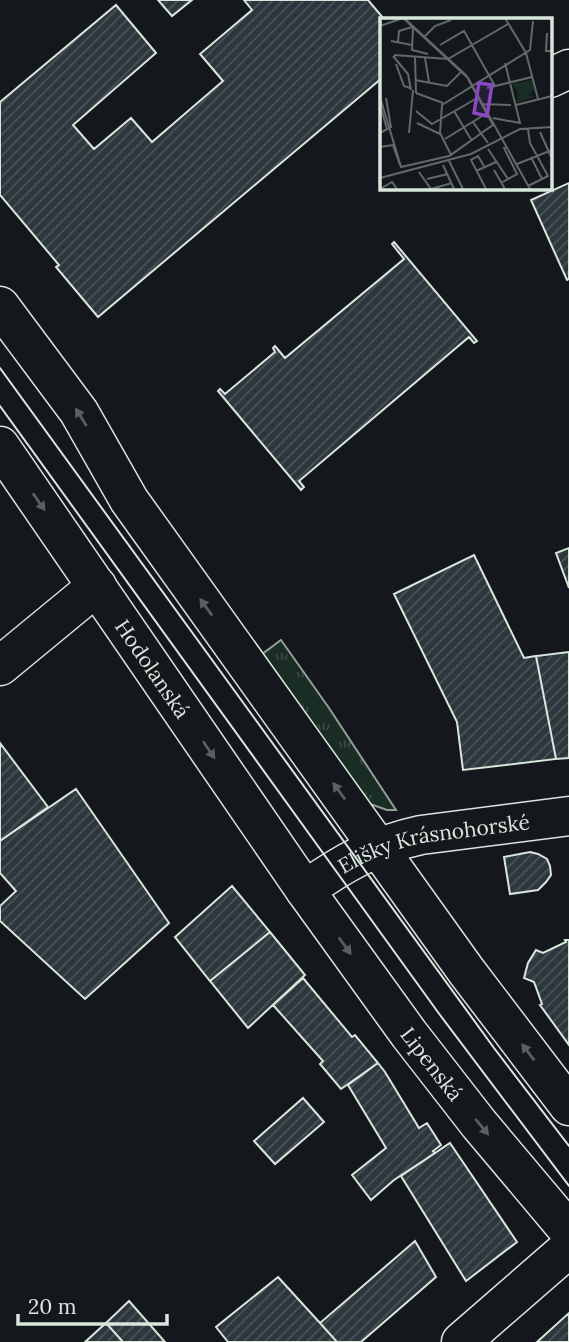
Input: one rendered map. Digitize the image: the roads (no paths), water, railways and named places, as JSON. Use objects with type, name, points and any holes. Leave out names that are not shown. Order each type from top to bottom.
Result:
[{"type":"main road","points":[[552,77],[569,69]]},
{"type":"main road","points":[[0,306],[79,412],[130,500],[467,972],[569,1107]]},
{"type":"main road","name":"Hodolanská","points":[[0,446],[305,890]]},
{"type":"main road","points":[[0,666],[97,586]]},
{"type":"main road","name":"Elišky Krásnohorské","points":[[305,890],[335,869],[379,847],[421,835],[569,816]]},
{"type":"main road","name":"Lipenská","points":[[305,890],[417,1044],[569,1231]]},
{"type":"main road","points":[[461,1342],[569,1248]]},
{"type":"tram line","points":[[0,368],[494,1048],[569,1146]]},
{"type":"tram line","points":[[0,406],[440,1015],[569,1186]]}]
